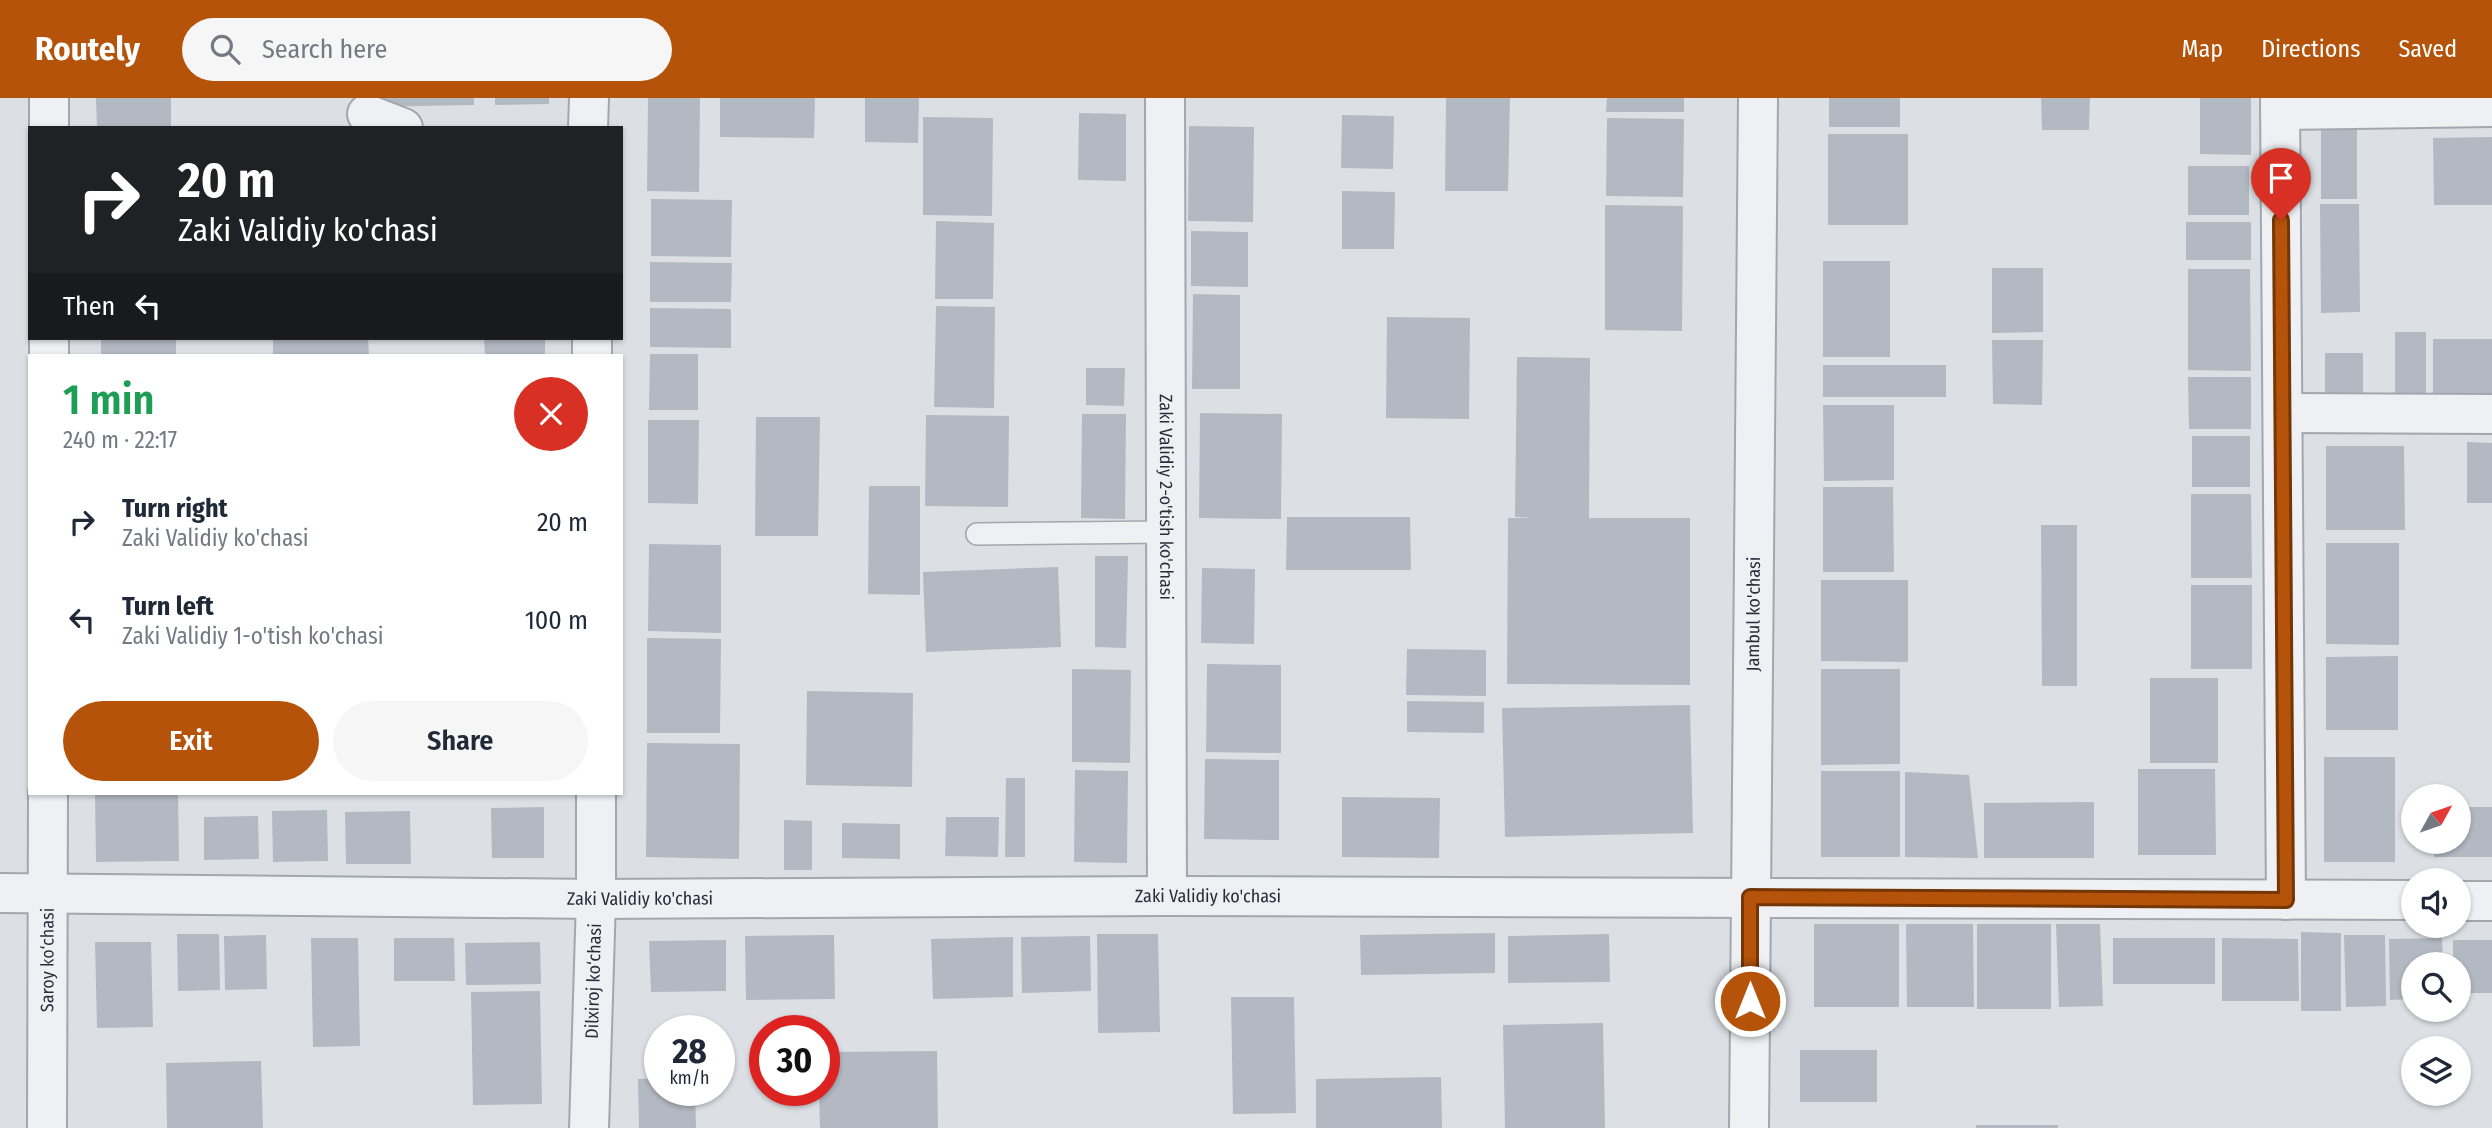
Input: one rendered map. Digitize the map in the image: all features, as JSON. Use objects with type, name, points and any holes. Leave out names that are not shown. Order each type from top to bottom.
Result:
[{"type":"street","points":[[49,98],[49,126]]},
{"type":"street","points":[[588,126],[589,98]]},
{"type":"street","name":"Zaki Validiy 2-o'tish ko'chasi","points":[[1165,98],[1167,896]]},
{"type":"street","name":"Jambul ko'chasi","points":[[1749,1128],[1758,98]]},
{"type":"street","points":[[2286,900],[2280,104],[2492,107]]},
{"type":"street","points":[[367,114],[398,126]]},
{"type":"street","points":[[2284,413],[2492,414]]},
{"type":"street","name":"Saroy ko‘chasi","points":[[47,1128],[48,795]]},
{"type":"street","name":"Dilxiroj ko‘chasi","points":[[589,1128],[596,899],[596,795]]},
{"type":"street","name":"Zaki Validiy ko'chasi","points":[[0,894],[596,899],[1167,896],[2401,900]]},
{"type":"street","points":[[2471,901],[2492,901]]},
{"type":"lane","points":[[977,534],[1167,532]]},
{"type":"building","points":[[96,98],[171,98],[171,126],[97,126]]},
{"type":"building","points":[[362,98],[474,98],[474,105],[362,107]]},
{"type":"building","points":[[495,98],[549,98],[549,104],[495,105]]},
{"type":"building","points":[[648,98],[700,98],[699,192],[647,191]]},
{"type":"building","points":[[720,98],[815,98],[814,138],[720,137]]},
{"type":"building","points":[[865,98],[919,98],[918,143],[865,142]]},
{"type":"building","points":[[1446,98],[1510,98],[1508,191],[1445,191]]},
{"type":"building","points":[[1607,98],[1684,98],[1684,112],[1606,112]]},
{"type":"building","points":[[1829,98],[1900,98],[1900,127],[1829,127]]},
{"type":"building","points":[[2041,98],[2090,98],[2089,130],[2042,130]]},
{"type":"building","points":[[2200,98],[2251,98],[2251,155],[2200,154]]},
{"type":"building","points":[[1079,113],[1126,114],[1126,181],[1078,180]]},
{"type":"building","points":[[1342,115],[1394,116],[1393,169],[1341,168]]},
{"type":"building","points":[[923,117],[993,118],[992,216],[923,215]]},
{"type":"building","points":[[1607,118],[1684,119],[1683,197],[1606,196]]},
{"type":"building","points":[[1189,126],[1254,127],[1253,222],[1188,221]]},
{"type":"building","points":[[2321,130],[2357,130],[2357,199],[2321,199]]},
{"type":"building","points":[[1828,134],[1908,134],[1908,225],[1828,225]]},
{"type":"building","points":[[2492,137],[2492,205],[2434,205],[2433,138]]},
{"type":"building","points":[[2188,166],[2249,166],[2249,215],[2188,215]]},
{"type":"building","points":[[1342,191],[1395,192],[1394,249],[1342,249]]},
{"type":"building","points":[[651,199],[732,200],[731,257],[651,256]]},
{"type":"building","points":[[2320,204],[2359,204],[2360,312],[2321,313]]},
{"type":"building","points":[[1605,205],[1683,206],[1682,331],[1605,330]]},
{"type":"building","points":[[936,221],[994,223],[993,299],[935,299]]},
{"type":"building","points":[[2186,222],[2251,222],[2251,260],[2186,260]]},
{"type":"building","points":[[1191,231],[1248,232],[1248,287],[1191,286]]},
{"type":"building","points":[[1823,261],[1890,261],[1890,357],[1823,357]]},
{"type":"building","points":[[650,262],[732,263],[731,302],[650,302]]},
{"type":"building","points":[[1992,268],[2043,268],[2043,332],[1992,333]]},
{"type":"building","points":[[2188,269],[2250,269],[2251,371],[2188,370]]},
{"type":"building","points":[[1193,294],[1240,295],[1240,389],[1192,389]]},
{"type":"building","points":[[936,306],[995,307],[994,408],[934,407]]},
{"type":"building","points":[[650,308],[731,309],[731,348],[650,347]]},
{"type":"building","points":[[1387,317],[1470,318],[1469,419],[1386,418]]},
{"type":"building","points":[[2395,332],[2426,332],[2426,395],[2395,395]]},
{"type":"building","points":[[2433,339],[2492,339],[2492,394],[2433,394]]},
{"type":"building","points":[[101,340],[176,340],[176,354],[101,354]]},
{"type":"building","points":[[273,340],[368,340],[369,354],[273,354]]},
{"type":"building","points":[[484,340],[545,340],[545,354],[485,354]]},
{"type":"building","points":[[1992,340],[2043,340],[2042,405],[1993,404]]},
{"type":"building","points":[[2325,353],[2363,353],[2363,400],[2325,400]]},
{"type":"building","points":[[650,354],[698,354],[698,410],[649,410]]},
{"type":"building","points":[[1517,357],[1590,358],[1589,518],[1690,518],[1690,685],[1507,684],[1508,518],[1533,518],[1515,517]]},
{"type":"building","points":[[1823,365],[1946,365],[1946,397],[1823,397]]},
{"type":"building","points":[[1086,368],[1125,368],[1124,406],[1086,405]]},
{"type":"building","points":[[2188,377],[2251,377],[2251,429],[2189,429]]},
{"type":"building","points":[[1823,405],[1894,405],[1894,480],[1824,481]]},
{"type":"building","points":[[1200,413],[1282,414],[1281,519],[1199,518]]},
{"type":"building","points":[[1082,414],[1126,414],[1125,519],[1081,518]]},
{"type":"building","points":[[926,415],[1009,416],[1008,507],[925,506]]},
{"type":"building","points":[[756,417],[820,417],[818,536],[755,536]]},
{"type":"building","points":[[648,420],[699,420],[698,504],[648,503]]},
{"type":"building","points":[[2192,436],[2250,436],[2250,487],[2192,487]]},
{"type":"building","points":[[2467,442],[2492,443],[2492,503],[2467,503]]},
{"type":"building","points":[[2326,446],[2404,446],[2405,530],[2326,530]]},
{"type":"building","points":[[869,486],[920,486],[920,595],[868,594]]},
{"type":"building","points":[[1823,487],[1893,487],[1894,572],[1823,572]]},
{"type":"building","points":[[2191,494],[2251,494],[2252,578],[2191,578]]},
{"type":"building","points":[[1287,517],[1410,517],[1411,570],[1286,570]]},
{"type":"building","points":[[2041,525],[2077,525],[2077,686],[2042,686]]},
{"type":"building","points":[[2326,543],[2399,543],[2399,645],[2326,644]]},
{"type":"building","points":[[649,544],[721,545],[721,633],[648,631]]},
{"type":"building","points":[[1095,556],[1128,556],[1126,648],[1095,647]]},
{"type":"building","points":[[1058,567],[1061,647],[926,652],[923,572]]},
{"type":"building","points":[[1202,568],[1255,569],[1254,644],[1201,643]]},
{"type":"building","points":[[1821,580],[1908,580],[1908,662],[1821,661]]},
{"type":"building","points":[[2191,585],[2252,585],[2252,669],[2191,669]]},
{"type":"building","points":[[647,638],[721,639],[720,733],[647,733]]},
{"type":"building","points":[[1407,649],[1486,650],[1486,696],[1406,695]]},
{"type":"building","points":[[2398,656],[2398,730],[2326,730],[2326,657]]},
{"type":"building","points":[[1207,664],[1281,665],[1281,753],[1206,752]]},
{"type":"building","points":[[1072,669],[1131,670],[1130,763],[1072,762]]},
{"type":"building","points":[[1821,669],[1900,669],[1900,764],[1821,765]]},
{"type":"building","points":[[2150,678],[2218,678],[2218,763],[2150,763]]},
{"type":"building","points":[[807,691],[913,693],[912,787],[806,785]]},
{"type":"building","points":[[1407,701],[1484,702],[1484,733],[1407,732]]},
{"type":"building","points":[[1690,705],[1693,833],[1505,837],[1502,708]]},
{"type":"building","points":[[647,743],[740,744],[739,859],[646,857]]},
{"type":"building","points":[[2324,757],[2395,757],[2395,862],[2324,862]]},
{"type":"building","points":[[1205,759],[1279,760],[1279,840],[1204,839]]},
{"type":"building","points":[[2138,769],[2215,769],[2216,855],[2138,855]]},
{"type":"building","points":[[1075,770],[1128,771],[1127,863],[1074,862]]},
{"type":"building","points":[[1821,771],[1900,771],[1900,857],[1821,857]]},
{"type":"building","points":[[1905,772],[1969,775],[1978,858],[1905,857]]},
{"type":"building","points":[[1006,778],[1025,778],[1025,857],[1005,857]]},
{"type":"building","points":[[95,795],[178,795],[179,861],[96,862]]},
{"type":"building","points":[[1342,797],[1440,798],[1439,858],[1342,857]]},
{"type":"building","points":[[2094,802],[2094,858],[1984,858],[1984,803]]},
{"type":"building","points":[[544,807],[544,858],[492,858],[491,808]]},
{"type":"building","points":[[2471,807],[2492,807],[2492,857],[2434,857],[2434,854],[2471,854]]},
{"type":"building","points":[[327,810],[328,861],[273,862],[272,811]]},
{"type":"building","points":[[410,811],[411,864],[346,864],[345,812]]},
{"type":"building","points":[[258,816],[259,859],[204,860],[204,817]]},
{"type":"building","points":[[946,817],[999,817],[998,857],[945,856]]},
{"type":"building","points":[[784,820],[812,821],[812,870],[784,870]]},
{"type":"building","points":[[842,823],[900,824],[900,859],[842,858]]},
{"type":"building","points":[[1814,924],[1899,924],[1899,1007],[1814,1007]]},
{"type":"building","points":[[1906,924],[1973,924],[1974,1007],[1907,1007]]},
{"type":"building","points":[[1977,924],[2051,924],[2051,1009],[1977,1009]]},
{"type":"building","points":[[2056,924],[2100,924],[2103,1006],[2059,1007]]},
{"type":"building","points":[[2301,932],[2341,933],[2341,1011],[2301,1011]]},
{"type":"building","points":[[1495,933],[1495,973],[1361,975],[1360,935]]},
{"type":"building","points":[[177,934],[219,934],[220,990],[178,991]]},
{"type":"building","points":[[1097,934],[1158,934],[1160,1032],[1098,1033]]},
{"type":"building","points":[[1609,934],[1610,982],[1508,983],[1508,936]]},
{"type":"building","points":[[266,935],[267,989],[225,990],[224,936]]},
{"type":"building","points":[[834,935],[835,999],[746,1000],[745,936]]},
{"type":"building","points":[[2344,935],[2385,935],[2386,1006],[2346,1007]]},
{"type":"building","points":[[1090,936],[1091,991],[1022,993],[1021,937]]},
{"type":"building","points":[[1013,937],[1013,997],[933,999],[931,939]]},
{"type":"building","points":[[311,938],[358,938],[360,1046],[313,1047]]},
{"type":"building","points":[[394,938],[454,938],[455,981],[394,981]]},
{"type":"building","points":[[2113,938],[2215,938],[2215,984],[2113,984]]},
{"type":"building","points":[[2222,938],[2298,939],[2299,1001],[2222,1001]]},
{"type":"building","points":[[2442,938],[2443,952],[2401,952],[2401,1000],[2390,1000],[2389,939]]},
{"type":"building","points":[[726,940],[726,991],[651,992],[649,941]]},
{"type":"building","points":[[2453,940],[2492,940],[2492,993],[2471,993],[2471,952],[2453,952]]},
{"type":"building","points":[[95,942],[151,942],[153,1027],[97,1028]]},
{"type":"building","points":[[540,942],[541,984],[466,985],[465,943]]},
{"type":"building","points":[[540,991],[542,1104],[473,1105],[471,992]]},
{"type":"building","points":[[1231,997],[1294,997],[1296,1113],[1233,1114]]},
{"type":"building","points":[[1603,1023],[1605,1128],[1505,1128],[1503,1025]]},
{"type":"building","points":[[1800,1050],[1877,1050],[1877,1102],[1800,1102]]},
{"type":"building","points":[[937,1051],[938,1128],[820,1128],[819,1106],[840,1106],[840,1052]]},
{"type":"building","points":[[261,1061],[263,1128],[167,1128],[166,1063]]},
{"type":"building","points":[[1441,1077],[1442,1128],[1316,1128],[1316,1079]]},
{"type":"building","points":[[638,1079],[644,1079],[644,1106],[695,1106],[696,1128],[639,1128]]},
{"type":"building","points":[[1976,1125],[2058,1125],[2058,1128],[1976,1128]]},
{"type":"route","points":[[1750,1001],[1750,897],[2286,900],[2281,220]]}]
